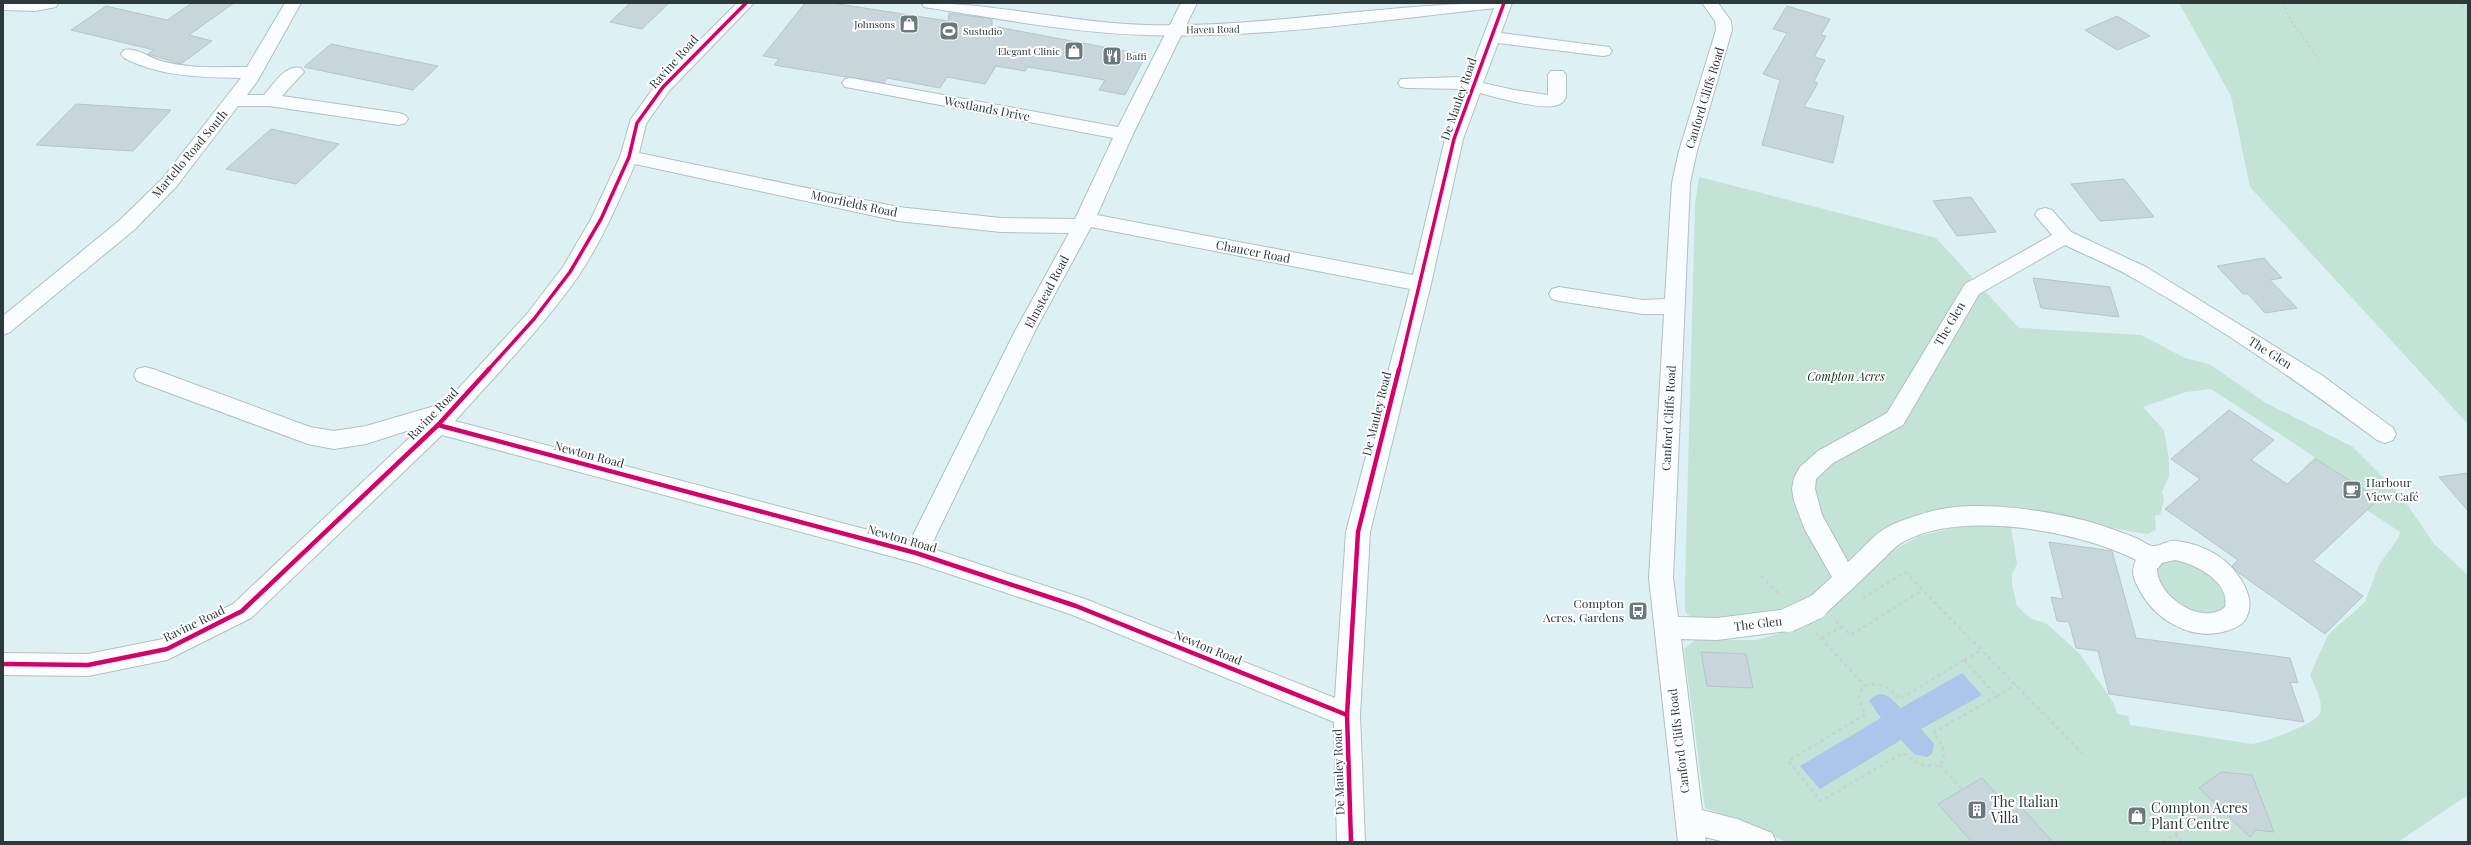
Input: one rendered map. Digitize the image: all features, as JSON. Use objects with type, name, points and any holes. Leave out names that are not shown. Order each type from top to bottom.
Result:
[{"type":"street","points":[[3,5],[35,6],[50,3]]},
{"type":"street","name":"Martello Road South","points":[[4,325],[127,225],[169,183],[233,101],[252,73],[293,3]]},
{"type":"street","name":"Ravine Road","points":[[3,664],[88,665],[167,649],[242,611],[336,524],[445,416],[534,318],[570,272],[601,219],[629,157],[637,123],[663,87],[746,3]]},
{"type":"street","name":"Haven Road","points":[[930,3],[969,6],[1078,26],[1147,30],[1257,28],[1496,3]]},
{"type":"street","name":"Elmstead Road","points":[[916,552],[1022,338],[1083,223],[1124,134],[1189,3]]},
{"type":"street","name":"De Mauley Road","points":[[1351,842],[1347,715],[1358,532],[1421,284],[1454,139],[1504,3]]},
{"type":"street","name":"Canford Cliffs Road","points":[[1690,830],[1661,578],[1681,183],[1724,30],[1723,21],[1710,3]]},
{"type":"street","points":[[1492,37],[1603,51]]},
{"type":"street","points":[[130,54],[142,62],[176,70],[252,73]]},
{"type":"street","points":[[268,100],[295,72]]},
{"type":"street","points":[[1407,83],[1444,82],[1473,86],[1514,96],[1552,101],[1557,97],[1556,75]]},
{"type":"street","name":"Westlands Drive","points":[[851,83],[1124,134]]},
{"type":"street","points":[[233,101],[268,100],[399,119]]},
{"type":"street","name":"Moorfields Road","points":[[629,157],[898,214],[1001,225],[1083,223]]},
{"type":"street","points":[[2045,215],[2064,237]]},
{"type":"street","name":"Chaucer Road","points":[[1083,223],[1421,284]]},
{"type":"street","name":"The Glen","points":[[1666,628],[1717,629],[1786,609],[1820,618],[1845,578],[1821,537],[1807,504],[1802,488],[1809,472],[1816,463],[1882,429],[1895,419],[1972,288],[2064,237],[2139,272],[2203,311],[2315,382],[2385,434]]},
{"type":"street","points":[[1559,294],[1643,307],[1675,306]]},
{"type":"street","points":[[145,375],[308,435],[334,440],[366,435],[445,416]]},
{"type":"street","name":"Newton Road","points":[[445,416],[916,552],[1076,606],[1347,715]]},
{"type":"street","points":[[1845,578],[1894,535],[1937,519],[1968,516],[2028,519],[2096,533],[2128,545],[2151,557]]},
{"type":"street","points":[[1690,830],[1737,832],[1762,842]]},
{"type":"path","points":[[2283,3],[2293,24],[2319,59]]},
{"type":"path","points":[[2458,3],[2468,8]]},
{"type":"path","points":[[1859,601],[1905,572],[2082,753]]},
{"type":"path","points":[[1761,576],[1786,609]]},
{"type":"path","points":[[1865,686],[1821,638],[1820,618],[1842,627],[1851,635],[1924,590]]},
{"type":"path","points":[[1821,638],[1842,627]]},
{"type":"path","points":[[1940,766],[1925,767],[1910,760],[1903,753],[1821,800],[1788,761],[1866,714],[1860,703],[1860,691],[1865,686],[1876,683],[1890,688],[1900,699],[1982,650]]},
{"type":"path","points":[[1964,660],[1997,696]]},
{"type":"path","points":[[1940,766],[1945,753],[1943,745],[1932,733],[2016,685]]},
{"type":"path","points":[[1940,766],[1962,790]]},
{"type":"path","points":[[2163,842],[2219,807]]},
{"type":"path","points":[[2175,834],[2182,842]]},
{"type":"green space","points":[[2179,3],[2468,3],[2468,424],[2250,187],[2231,96]]},
{"type":"green space","name":"Compton Acres","points":[[1699,177],[1936,238],[2019,328],[2141,335],[2185,358],[2209,364],[2266,403],[2353,447],[2400,494],[2434,544],[2468,575],[2468,795],[2398,842],[1787,842],[1705,808],[1684,649],[1695,640],[1756,640],[1789,631],[1884,556],[1919,536],[1962,526],[2011,526],[2017,564],[2012,574],[2012,584],[2017,606],[2031,619],[2046,623],[2080,654],[2114,704],[2117,714],[2128,716],[2130,725],[2252,744],[2277,737],[2300,727],[2320,713],[2320,698],[2310,675],[2328,635],[2365,602],[2379,565],[2399,537],[2400,532],[2303,468],[2315,457],[2211,389],[2186,392],[2143,407],[2164,430],[2169,460],[2169,476],[2162,492],[2164,501],[2160,515],[2155,516],[2156,530],[2148,534],[2043,514],[1897,524],[1862,547],[1815,593],[1803,601],[1772,615],[1695,622],[1685,611],[1685,585],[1695,205]]},
{"type":"green space","points":[[2171,557],[2207,567],[2229,593],[2225,610],[2208,616],[2200,615],[2184,608],[2161,594],[2156,566]]},
{"type":"water","points":[[1962,673],[1982,695],[1921,729],[1934,744],[1932,754],[1927,757],[1914,754],[1901,740],[1820,789],[1800,766],[1881,718],[1869,701],[1878,694],[1886,695],[1901,708]]},
{"type":"building","points":[[192,3],[234,3],[189,35],[212,41],[181,64],[148,54],[154,50],[71,30],[106,6],[167,20]]},
{"type":"building","points":[[630,3],[669,3],[642,29],[610,22]]},
{"type":"building","points":[[805,3],[832,3],[948,21],[949,13],[992,19],[992,26],[1146,55],[1125,95],[1099,90],[1105,80],[1028,67],[1025,71],[996,66],[985,84],[947,77],[940,88],[887,78],[884,83],[774,65],[779,59],[763,56]]},
{"type":"building","points":[[1787,6],[1830,19],[1821,35],[1826,36],[1814,57],[1825,60],[1814,81],[1818,83],[1804,107],[1844,116],[1833,163],[1762,145],[1780,80],[1763,74],[1787,33],[1773,29]]},
{"type":"building","points":[[2117,16],[2150,36],[2117,50],[2085,30]]},
{"type":"building","points":[[331,44],[438,66],[413,90],[304,67]]},
{"type":"building","points":[[76,104],[171,110],[133,151],[36,145]]},
{"type":"building","points":[[271,129],[339,144],[296,184],[226,169]]},
{"type":"building","points":[[2124,179],[2154,217],[2100,221],[2071,184]]},
{"type":"building","points":[[1971,197],[1996,232],[1957,236],[1933,201]]},
{"type":"building","points":[[2264,258],[2282,278],[2270,280],[2297,308],[2265,313],[2248,294],[2243,294],[2217,266]]},
{"type":"building","points":[[2033,278],[2110,287],[2119,317],[2041,308]]},
{"type":"building","points":[[2229,410],[2274,440],[2251,460],[2287,484],[2316,459],[2379,499],[2313,561],[2363,596],[2325,634],[2236,571],[2232,566],[2238,560],[2165,509],[2200,479],[2171,459]]},
{"type":"building","points":[[2468,473],[2468,511],[2439,477]]},
{"type":"building","points":[[2049,542],[2112,551],[2136,638],[2290,658],[2298,683],[2290,682],[2304,722],[2109,694],[2098,651],[2076,648],[2069,622],[2057,621],[2051,597],[2063,599]]},
{"type":"building","points":[[1701,652],[1746,654],[1753,688],[1707,686]]},
{"type":"building","points":[[2221,772],[2252,775],[2274,832],[2256,830],[2250,837],[2199,788]]},
{"type":"building","name":"The Italian Villa","points":[[1982,778],[2013,812],[2021,807],[2053,842],[1972,842],[1938,804]]},
{"type":"cycle path","points":[[3,664],[88,665],[167,649],[242,611],[336,524],[438,425],[534,319],[570,272],[601,219],[629,157],[637,123],[663,87],[746,3]]},
{"type":"cycle path","points":[[1351,842],[1347,715],[1358,532],[1421,284],[1454,139],[1504,3]]},
{"type":"cycle path","points":[[438,425],[916,553],[1076,606],[1347,715]]},
{"type":"place","name":"Johnsons","points":[[909,24]]},
{"type":"place","name":"Sustudio","points":[[949,31]]},
{"type":"place","name":"Elegant Clinic","points":[[1074,51]]},
{"type":"place","name":"Baffi","points":[[1112,56]]},
{"type":"place","name":"Harbour View Café","points":[[2352,490]]},
{"type":"place","name":"Compton Acres, Gardens","points":[[1638,611]]},
{"type":"place","name":"The Italian Villa","points":[[1977,810]]},
{"type":"place","name":"Compton Acres Plant Centre","points":[[2137,816]]}]
